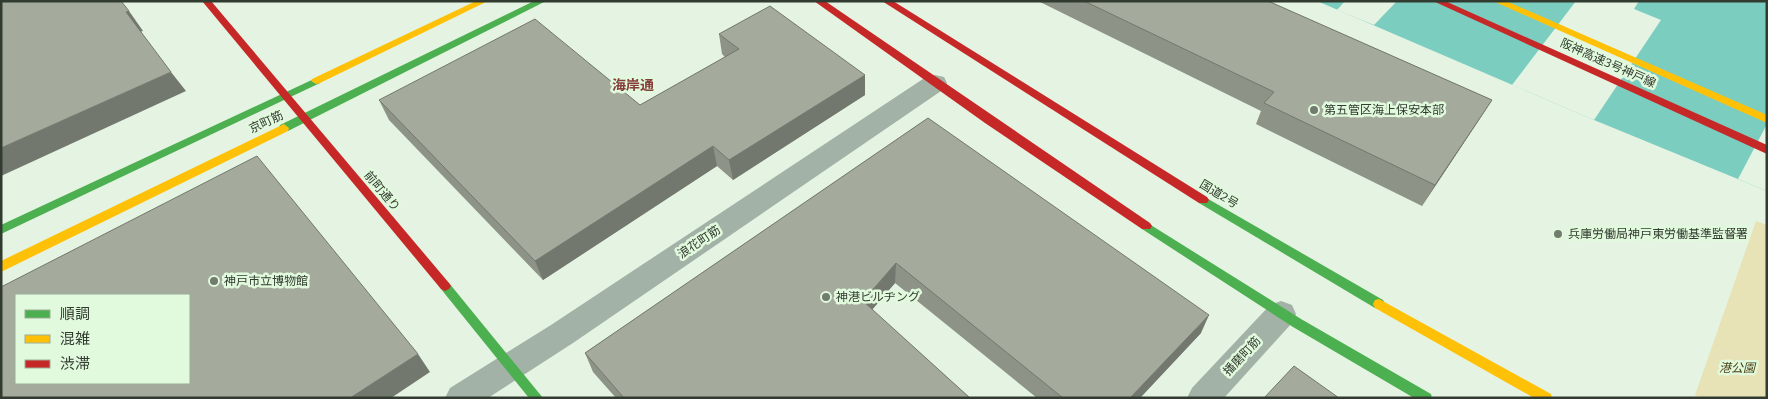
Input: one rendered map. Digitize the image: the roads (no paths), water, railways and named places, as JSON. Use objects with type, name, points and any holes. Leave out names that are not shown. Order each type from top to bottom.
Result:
[{"type":"main road","name":"前町通り","points":[[206,1],[282,96],[486,334],[537,398]]},
{"type":"main road","name":"京町筋","points":[[1,230],[484,1]]},
{"type":"main road","name":"京町筋","points":[[1,267],[542,1]]},
{"type":"main road","points":[[818,1],[1124,213],[1281,314],[1426,398]]},
{"type":"main road","name":"国道2号","points":[[886,1],[1180,186],[1340,282],[1546,398]]},
{"type":"main road","name":"阪神高速3号神戸線","points":[[1437,1],[1767,150]]},
{"type":"main road","name":"阪神高速3号神戸線","points":[[1497,1],[1767,119]]},
{"type":"street","name":"浪花町筋","points":[[461,398],[512,367],[935,83]]},
{"type":"street","name":"播磨町筋","points":[[1202,398],[1281,314]]},
{"type":"water","points":[[1317,1],[1767,1],[1767,191],[1594,120]]},
{"type":"place","name":"第五管区海上保安本部","points":[[1314,110]]},
{"type":"place","name":"兵庫労働局神戸東労働基準監督署","points":[[1558,234]]},
{"type":"place","name":"神戸市立博物館","points":[[214,281]]},
{"type":"place","name":"神港ビルヂング","points":[[826,297]]},
{"type":"district","name":"海岸通","points":[[633,85]]},
{"type":"park label","name":"港公園","points":[[1737,368]]}]
